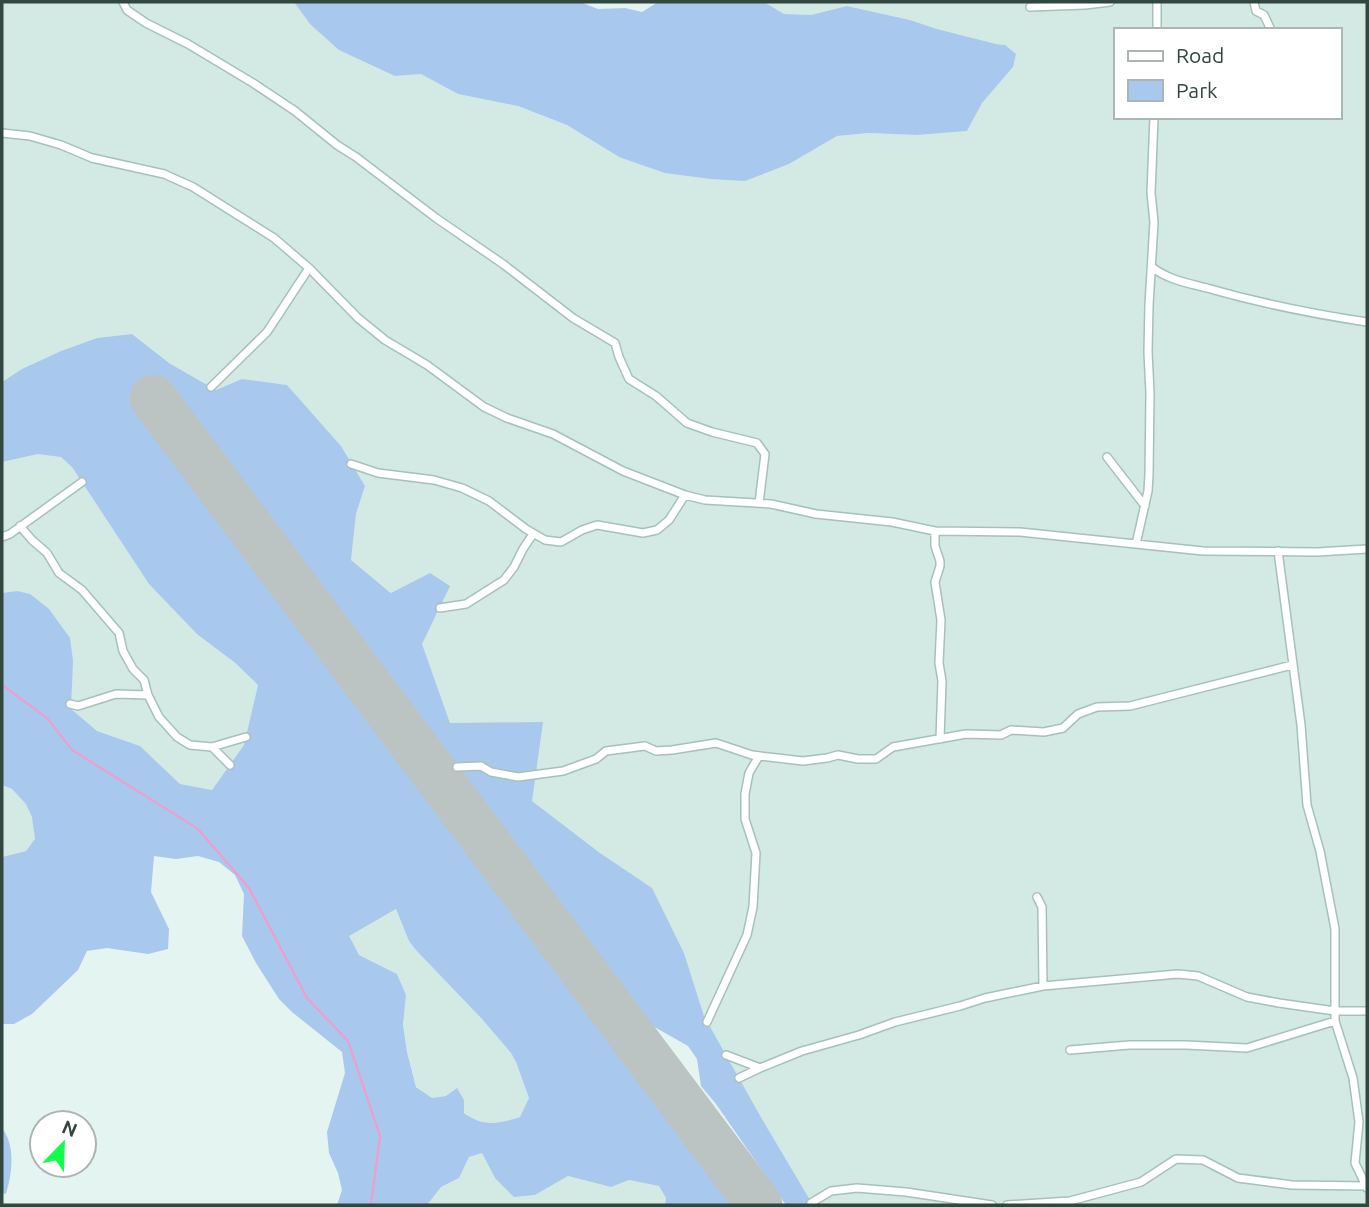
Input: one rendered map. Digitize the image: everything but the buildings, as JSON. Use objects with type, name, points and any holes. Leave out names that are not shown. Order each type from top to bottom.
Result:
[{"type":"street","points":[[123,2],[127,10],[146,23],[188,44],[284,104],[573,318],[615,343],[629,379],[656,396],[687,423],[757,443],[765,454],[760,503]]},
{"type":"street","points":[[1030,7],[1110,2]]},
{"type":"street","points":[[1157,2],[1157,28]]},
{"type":"street","points":[[1254,2],[1256,11],[1264,15],[1270,28]]},
{"type":"street","points":[[1136,544],[1148,491],[1150,455],[1148,352],[1154,222],[1154,119]]},
{"type":"street","points":[[2,133],[30,136],[92,158],[164,174],[193,187],[274,238],[385,340],[427,365],[484,407],[553,434],[623,471],[685,495],[705,500],[771,504],[816,514],[903,523],[935,530],[1020,533],[1203,551],[1317,552],[1367,549]]},
{"type":"street","points":[[1152,267],[1172,279],[1228,294],[1367,322]]},
{"type":"street","points":[[211,387],[267,332],[309,268]]},
{"type":"street","points":[[1108,457],[1145,506]]},
{"type":"street","points":[[351,464],[377,473],[434,480],[462,488],[489,501],[533,534],[545,540],[561,542],[582,530],[597,526],[643,533],[657,530],[669,520],[685,495]]},
{"type":"street","points":[[2,537],[82,482]]},
{"type":"street","points":[[20,526],[47,553],[59,573],[82,590],[119,633],[124,651],[133,669],[144,680],[159,717],[177,737],[190,745],[212,747],[246,737]]},
{"type":"street","points":[[935,530],[940,566],[934,582],[941,620],[940,739]]},
{"type":"street","points":[[440,608],[466,604],[504,580],[533,534]]},
{"type":"street","points":[[1007,1205],[1070,1201],[1141,1182],[1176,1159],[1203,1160],[1238,1178],[1292,1185],[1367,1187],[1355,1163],[1359,1122],[1353,1078],[1335,1021],[1335,929],[1320,851],[1307,805],[1301,725],[1278,551]]},
{"type":"street","points":[[457,767],[481,766],[491,772],[517,777],[563,771],[596,759],[606,751],[645,746],[656,751],[672,750],[716,743],[759,756],[803,761],[838,755],[876,759],[893,747],[966,734],[1001,735],[1011,730],[1044,732],[1063,728],[1078,715],[1097,707],[1130,706],[1292,665]]},
{"type":"street","points":[[70,704],[78,706],[116,694],[148,695]]},
{"type":"street","points":[[212,747],[230,765]]},
{"type":"street","points":[[707,1022],[747,935],[753,907],[756,853],[745,819],[745,794],[749,774],[759,756]]},
{"type":"street","points":[[1037,897],[1042,907],[1044,986]]},
{"type":"street","points":[[738,1078],[802,1051],[895,1022],[985,998],[1044,986],[1178,974],[1198,976],[1247,997],[1335,1011],[1367,1011]]},
{"type":"street","points":[[1070,1051],[1140,1045],[1247,1048],[1335,1021]]},
{"type":"street","points":[[726,1055],[760,1068]]},
{"type":"street","points":[[811,1203],[831,1191],[857,1188],[906,1192],[992,1205]]},
{"type":"shaded area","points":[[2,2],[294,2],[310,24],[395,76],[421,74],[458,94],[518,106],[567,125],[619,157],[745,181],[789,164],[837,136],[967,131],[982,103],[1013,67],[1005,45],[910,20],[848,6],[811,15],[784,14],[764,2],[1367,2],[1367,1205],[813,1205],[704,1016],[684,953],[652,889],[532,801],[450,723],[422,644],[430,573],[392,593],[351,560],[356,514],[365,486],[341,446],[287,385],[242,379],[216,390],[169,363],[132,334],[97,338],[22,369],[2,382]]},
{"type":"shaded area","points":[[38,454],[61,456],[72,467],[149,584],[258,685],[244,745],[212,790],[180,784],[140,746],[97,731],[70,709],[72,688],[17,591],[2,593],[2,462]]},
{"type":"shaded area","points":[[2,785],[12,789],[26,804],[33,817],[35,840],[26,851],[2,857]]},
{"type":"shaded area","points":[[396,909],[409,941],[511,1053],[529,1098],[520,1117],[499,1124],[474,1121],[446,1096],[431,1098],[416,1086],[403,1025],[406,995],[397,974],[359,955],[348,936]]},
{"type":"shaded area","points":[[482,1153],[495,1178],[535,1195],[568,1176],[611,1187],[629,1180],[659,1186],[666,1198],[665,1205],[427,1205],[441,1187],[459,1178],[469,1157]]},
{"type":"green space","points":[[294,2],[580,2],[598,9],[625,8],[642,12],[658,2],[764,2],[784,14],[811,15],[847,6],[1005,45],[1016,54],[1013,67],[982,103],[967,131],[837,136],[789,164],[745,181],[711,179],[665,173],[619,157],[567,125],[518,106],[458,94],[421,74],[395,76],[339,50],[310,24]]},
{"type":"green space","points":[[132,334],[169,363],[216,390],[242,379],[287,385],[341,446],[365,486],[356,514],[351,560],[391,593],[430,573],[450,586],[422,644],[450,723],[543,722],[532,801],[600,853],[652,888],[684,953],[704,1016],[813,1205],[786,1205],[701,1086],[697,1059],[688,1046],[651,1025],[635,1009],[168,388],[140,400],[176,455],[312,622],[744,1205],[665,1205],[666,1198],[659,1186],[629,1180],[611,1187],[568,1176],[535,1195],[514,1197],[495,1178],[482,1153],[469,1157],[459,1178],[441,1187],[427,1205],[337,1205],[342,1190],[329,1153],[327,1132],[345,1073],[342,1052],[279,999],[242,936],[244,894],[235,875],[219,862],[198,856],[176,859],[154,856],[151,892],[169,929],[168,949],[148,954],[107,948],[87,951],[78,970],[32,1014],[14,1024],[2,1024],[2,857],[26,851],[35,839],[32,817],[26,804],[12,789],[2,785],[2,593],[17,591],[30,594],[49,609],[70,638],[73,661],[71,709],[97,731],[140,746],[180,784],[212,790],[244,745],[258,685],[234,662],[197,634],[149,584],[72,467],[61,457],[38,454],[2,462],[2,382],[22,369],[97,338]],"holes":[[[396,909],[409,941],[511,1053],[529,1098],[520,1117],[498,1123],[478,1121],[464,1113],[464,1100],[457,1088],[446,1096],[432,1098],[416,1087],[403,1025],[406,995],[397,974],[359,955],[349,936]]]},
{"type":"green space","points":[[2,1128],[11,1151],[6,1194],[2,1193]]},
{"type":"waterway","points":[[2,685],[47,718],[72,750],[198,829],[249,888],[307,998],[348,1041],[380,1136],[371,1205]]},
{"type":"runway","points":[[153,398],[759,1205]]}]
